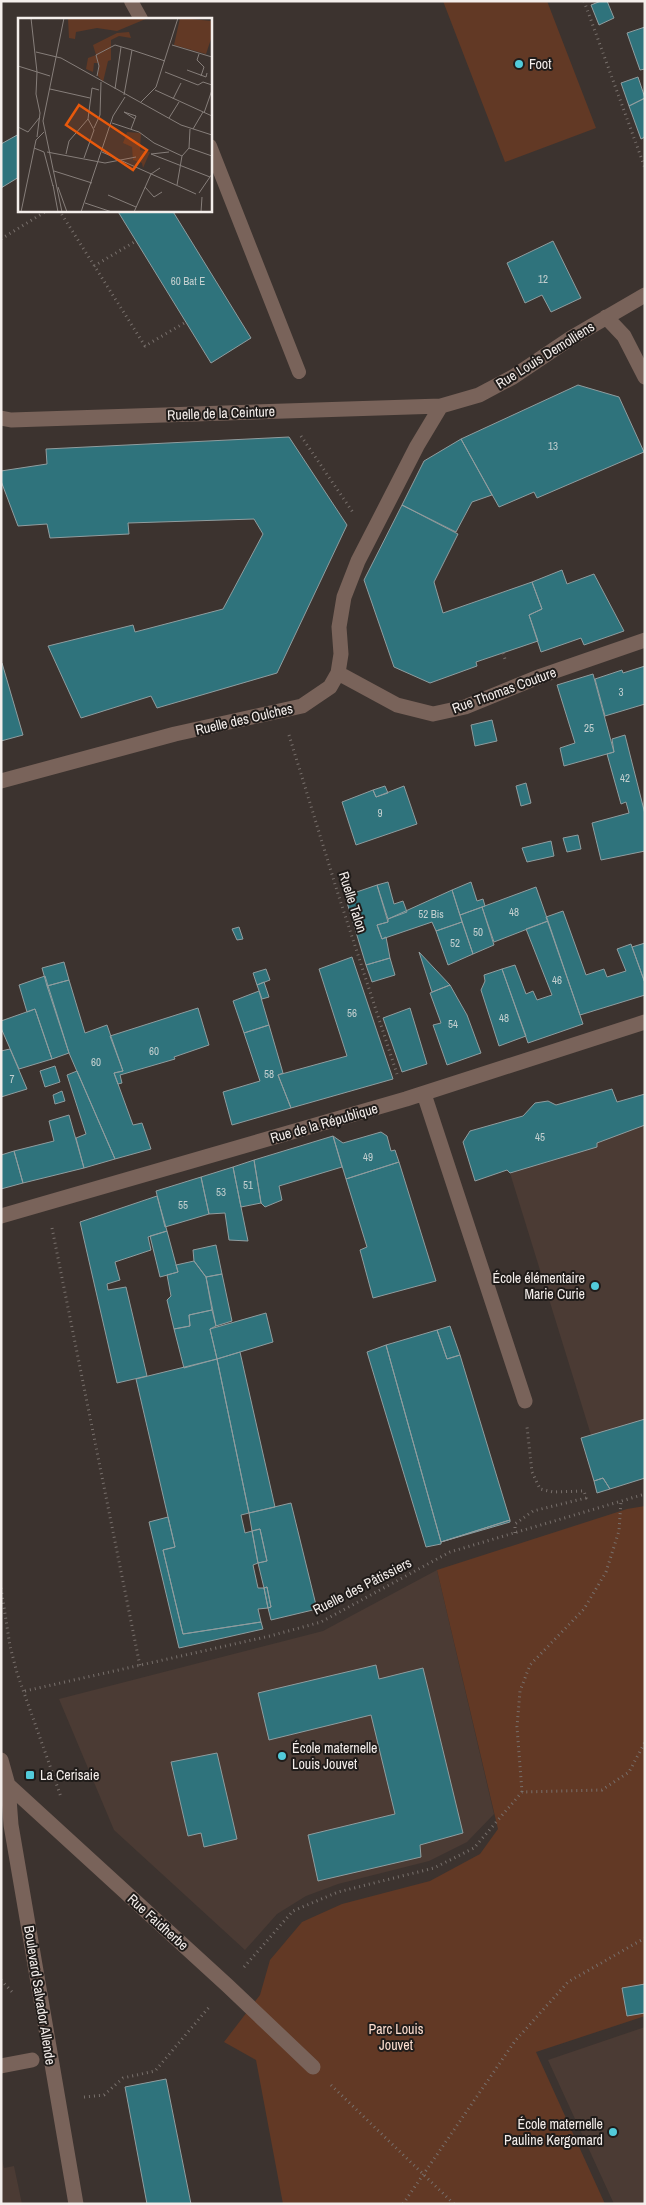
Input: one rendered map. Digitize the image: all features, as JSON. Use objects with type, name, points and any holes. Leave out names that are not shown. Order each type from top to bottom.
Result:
[{"type":"street","name":"Rue Louis Demolliens","points":[[441,406],[479,395],[513,377],[606,317],[645,295]]},
{"type":"street","points":[[606,317],[624,336],[645,377]]},
{"type":"street","points":[[338,673],[341,654],[339,627],[344,597],[358,561],[417,446],[441,406]]},
{"type":"street","name":"Ruelle de la Ceinture","points":[[1,418],[11,420],[441,406]]},
{"type":"street","name":"Rue Thomas Couture","points":[[338,673],[397,705],[433,714],[465,707],[541,676],[645,640]]},
{"type":"street","name":"Ruelle des Oulches","points":[[1,781],[175,734],[302,706],[330,687],[338,673]]},
{"type":"street","name":"Rue de la République","points":[[1,1216],[424,1094],[645,1022]]},
{"type":"street","points":[[424,1094],[525,1401]]},
{"type":"street","name":"Boulevard Salvador Allende","points":[[1,1760],[6,1826],[76,2204]]},
{"type":"street","name":"Rue Faidherbe","points":[[4,1782],[228,1986],[313,2067]]},
{"type":"street","points":[[1,2066],[32,2060]]},
{"type":"lane","points":[[130,1],[140,18]]},
{"type":"lane","points":[[211,149],[299,372]]},
{"type":"path","points":[[584,1],[645,168]]},
{"type":"path","points":[[1,239],[46,211]]},
{"type":"path","points":[[60,211],[145,346],[186,322]]},
{"type":"path","points":[[94,266],[136,240]]},
{"type":"path","points":[[284,411],[370,538]]},
{"type":"path","name":"Ruelle Talon","points":[[282,710],[339,898],[406,1099]]},
{"type":"path","points":[[47,1204],[140,1666]]},
{"type":"path","points":[[515,1532],[515,1524],[533,1511],[586,1498],[584,1491],[553,1492],[540,1489],[532,1472],[525,1401]]},
{"type":"path","name":"Ruelle des Pâtissiers","points":[[24,1691],[140,1666],[320,1622],[450,1552],[645,1494]]},
{"type":"path","points":[[58,2100],[104,2095],[124,2078],[155,2071],[294,1911],[338,1892],[434,1868],[474,1848],[522,1792],[517,1727],[520,1691],[530,1665],[584,1609],[606,1572],[619,1531],[621,1501]]},
{"type":"path","points":[[1,1588],[10,1646],[17,1673],[67,1818],[65,1838]]},
{"type":"path","points":[[522,1792],[602,1790],[629,1772],[645,1742]]},
{"type":"path","points":[[403,2204],[514,2041],[568,1982],[645,1938]]},
{"type":"path","points":[[313,2067],[454,2204]]},
{"type":"shaded area","name":"École élémentaire Marie Curie","points":[[612,1089],[617,1102],[645,1094],[645,1478],[597,1493],[581,1438],[591,1435],[510,1173],[507,1170],[475,1181],[463,1142],[470,1131],[523,1116],[535,1103],[548,1101],[556,1105]]},
{"type":"shaded area","name":"École maternelle Louis Jouvet","points":[[437,1570],[494,1814],[467,1842],[429,1861],[338,1884],[306,1896],[277,1914],[245,1950],[114,1830],[59,1699],[323,1631]]},
{"type":"shaded area","name":"École maternelle Pauline Kergomard","points":[[645,2027],[645,2204],[614,2204],[548,2060]]},
{"type":"shaded area","points":[[1,2155],[4,2168],[14,2166],[22,2204],[1,2204]]},
{"type":"green space","name":"Foot","points":[[443,1],[547,1],[596,128],[505,162]]},
{"type":"green space","name":"Parc Louis Jouvet","points":[[645,1506],[645,2016],[536,2052],[605,2204],[283,2204],[256,2060],[224,2042],[260,1995],[270,1960],[302,1922],[342,1904],[430,1881],[480,1854],[498,1829],[437,1570],[627,1509]]},
{"type":"building","points":[[607,1],[614,18],[599,25],[591,5]]},
{"type":"building","points":[[645,27],[645,69],[640,70],[627,33]]},
{"type":"building","points":[[638,77],[645,98],[629,106],[621,83]]},
{"type":"building","points":[[645,98],[645,137],[641,139],[629,106]]},
{"type":"building","points":[[18,135],[18,178],[1,188],[1,144]]},
{"type":"building","points":[[118,211],[173,211],[251,338],[211,363]]},
{"type":"building","points":[[553,241],[581,298],[551,312],[542,295],[525,303],[507,263]]},
{"type":"building","points":[[578,385],[619,397],[644,452],[537,498],[534,492],[499,507],[461,439]]},
{"type":"building","points":[[289,437],[347,525],[277,673],[157,708],[151,696],[81,718],[48,646],[133,625],[135,632],[223,609],[263,534],[254,519],[128,523],[129,534],[50,538],[47,524],[18,526],[1,481],[1,471],[47,464],[46,449]]},
{"type":"building","points":[[461,439],[492,495],[472,502],[456,532],[402,505],[424,461]]},
{"type":"building","points":[[402,505],[458,534],[434,582],[443,613],[532,582],[542,609],[529,615],[538,641],[476,662],[477,666],[430,683],[394,667],[364,580]]},
{"type":"building","points":[[562,570],[567,584],[594,574],[624,631],[584,645],[581,638],[541,652],[529,615],[542,609],[532,582]]},
{"type":"building","points":[[1,664],[23,735],[1,741]]},
{"type":"building","points":[[645,666],[645,704],[605,716],[595,679],[622,670],[623,673]]},
{"type":"building","points":[[593,674],[614,752],[564,766],[560,748],[575,743],[557,685]]},
{"type":"building","points":[[492,720],[497,741],[475,746],[471,725]]},
{"type":"building","points":[[625,735],[645,814],[645,851],[601,860],[592,823],[629,813],[626,802],[621,804],[607,754],[614,752],[612,739]]},
{"type":"building","points":[[526,783],[531,803],[521,806],[516,786]]},
{"type":"building","points":[[385,786],[388,793],[376,797],[373,790]]},
{"type":"building","points":[[404,786],[417,824],[356,845],[342,802],[373,790],[376,797]]},
{"type":"building","points":[[578,835],[581,849],[567,852],[563,838]]},
{"type":"building","points":[[551,841],[554,856],[527,862],[522,848]]},
{"type":"building","points":[[388,882],[394,904],[403,901],[407,912],[388,919],[377,885]]},
{"type":"building","points":[[471,882],[477,901],[483,899],[485,906],[460,915],[452,890]]},
{"type":"building","points":[[377,885],[388,922],[377,925],[382,939],[386,937],[390,958],[366,965],[345,896]]},
{"type":"building","points":[[536,887],[548,921],[494,942],[482,907]]},
{"type":"building","points":[[452,890],[462,922],[436,931],[432,922],[382,939],[377,925],[388,922],[388,919]]},
{"type":"building","points":[[482,907],[494,945],[473,954],[460,915]]},
{"type":"building","points":[[563,911],[586,975],[604,969],[607,977],[626,971],[617,949],[631,944],[645,983],[645,995],[580,1015],[546,917]]},
{"type":"building","points":[[548,921],[583,1024],[528,1043],[502,969],[515,965],[526,994],[533,991],[537,1000],[552,995],[526,929]]},
{"type":"building","points":[[462,922],[473,954],[448,965],[436,931]]},
{"type":"building","points":[[239,927],[243,939],[237,940],[232,929]]},
{"type":"building","points":[[645,943],[645,983],[632,947]]},
{"type":"building","points":[[419,952],[450,985],[432,992]]},
{"type":"building","points":[[352,957],[393,1079],[291,1108],[278,1075],[347,1056],[319,969]]},
{"type":"building","points":[[390,958],[395,975],[372,982],[366,965]]},
{"type":"building","points":[[64,962],[69,980],[47,986],[42,968]]},
{"type":"building","points":[[266,969],[270,980],[257,985],[253,973]]},
{"type":"building","points":[[502,969],[526,1036],[499,1046],[481,990],[485,981],[484,975]]},
{"type":"building","points":[[45,976],[69,1053],[52,1059],[35,1009],[27,1012],[19,985]]},
{"type":"building","points":[[69,980],[85,1033],[107,1025],[123,1071],[114,1073],[133,1125],[142,1123],[151,1149],[115,1159],[69,1053],[47,986]]},
{"type":"building","points":[[264,982],[269,997],[262,999],[257,985]]},
{"type":"building","points":[[450,985],[467,1015],[481,1053],[447,1065],[433,1025],[441,1023],[430,993]]},
{"type":"building","points":[[259,991],[269,1025],[244,1033],[233,1001]]},
{"type":"building","points":[[198,1008],[209,1045],[174,1057],[175,1059],[120,1075],[122,1083],[118,1084],[114,1073],[123,1071],[110,1036]]},
{"type":"building","points":[[410,1008],[427,1064],[402,1072],[383,1018]]},
{"type":"building","points":[[35,1009],[52,1059],[19,1069],[1,1028],[1,1021]]},
{"type":"building","points":[[269,1025],[283,1073],[278,1075],[291,1108],[232,1125],[223,1092],[260,1081],[244,1033]]},
{"type":"building","points":[[10,1049],[27,1089],[1,1097],[1,1051]]},
{"type":"building","points":[[55,1066],[60,1082],[45,1087],[40,1071]]},
{"type":"building","points":[[77,1071],[115,1159],[84,1168],[76,1138],[86,1134],[67,1075]]},
{"type":"building","points":[[612,1089],[617,1102],[645,1094],[645,1125],[597,1143],[597,1147],[510,1173],[507,1170],[475,1181],[463,1142],[470,1131],[523,1116],[535,1103],[548,1101],[556,1105]]},
{"type":"building","points":[[62,1091],[65,1101],[55,1104],[53,1095]]},
{"type":"building","points":[[69,1115],[84,1168],[23,1183],[14,1151],[54,1141],[49,1121]]},
{"type":"building","points":[[381,1132],[387,1136],[391,1151],[395,1150],[399,1162],[346,1179],[333,1136],[343,1143]]},
{"type":"building","points":[[333,1136],[342,1167],[279,1186],[282,1200],[265,1207],[261,1203],[254,1160]]},
{"type":"building","points":[[14,1151],[23,1183],[1,1189],[1,1155]]},
{"type":"building","points":[[254,1160],[261,1203],[241,1207],[233,1167]]},
{"type":"building","points":[[399,1162],[436,1281],[373,1298],[360,1250],[367,1247],[346,1179]]},
{"type":"building","points":[[233,1167],[248,1241],[229,1240],[225,1213],[209,1214],[201,1177]]},
{"type":"building","points":[[201,1177],[209,1214],[165,1227],[156,1191]]},
{"type":"building","points":[[157,1196],[167,1231],[148,1237],[151,1250],[115,1262],[120,1280],[107,1284],[108,1290],[126,1287],[147,1376],[117,1383],[80,1222]]},
{"type":"building","points":[[167,1231],[178,1272],[160,1277],[150,1236]]},
{"type":"building","points":[[216,1245],[222,1274],[206,1277],[194,1261],[193,1250]]},
{"type":"building","points":[[194,1261],[206,1277],[212,1310],[189,1315],[190,1326],[174,1329],[167,1300],[171,1296],[167,1275],[178,1272],[176,1265]]},
{"type":"building","points":[[222,1274],[232,1321],[216,1326],[206,1277]]},
{"type":"building","points":[[212,1310],[216,1326],[210,1329],[217,1359],[184,1368],[174,1329],[190,1326],[189,1315]]},
{"type":"building","points":[[266,1313],[273,1342],[217,1359],[210,1329]]},
{"type":"building","points":[[450,1326],[460,1355],[447,1359],[437,1330]]},
{"type":"building","points":[[437,1330],[447,1359],[460,1355],[510,1520],[441,1542],[386,1345]]},
{"type":"building","points":[[386,1345],[441,1544],[426,1547],[367,1352]]},
{"type":"building","points":[[240,1352],[275,1507],[249,1513],[217,1359]]},
{"type":"building","points":[[217,1359],[249,1513],[241,1515],[245,1533],[252,1531],[258,1563],[253,1565],[258,1588],[264,1588],[268,1608],[258,1609],[261,1622],[183,1634],[163,1550],[175,1547],[136,1379]]},
{"type":"building","points":[[645,1419],[645,1478],[610,1489],[603,1478],[594,1481],[581,1438]]},
{"type":"building","points":[[603,1478],[610,1489],[597,1493],[594,1481]]},
{"type":"building","points":[[291,1503],[317,1609],[271,1620],[268,1608],[271,1607],[267,1587],[264,1588],[258,1563],[267,1561],[260,1529],[252,1531],[249,1513]]},
{"type":"building","points":[[168,1517],[175,1547],[163,1550],[183,1634],[261,1622],[263,1629],[179,1648],[149,1522]]},
{"type":"building","points":[[510,1520],[510,1522],[441,1542]]},
{"type":"building","points":[[260,1529],[267,1561],[258,1563],[252,1531]]},
{"type":"building","points":[[267,1587],[271,1607],[268,1608],[264,1588]]},
{"type":"building","points":[[376,1665],[379,1679],[423,1668],[463,1833],[420,1845],[421,1857],[318,1881],[308,1835],[395,1814],[371,1715],[269,1740],[258,1693]]},
{"type":"building","points":[[217,1753],[237,1839],[204,1847],[201,1833],[188,1836],[171,1762]]},
{"type":"building","points":[[645,1984],[645,2013],[627,2016],[622,1988]]},
{"type":"building","points":[[166,2079],[191,2204],[147,2204],[125,2087]]},
{"type":"place","name":"Foot","points":[[519,64]]},
{"type":"place","name":"École élémentaire Marie Curie","points":[[595,1286]]},
{"type":"place","name":"École maternelle Louis Jouvet","points":[[282,1756]]},
{"type":"place","name":"La Cerisaie","points":[[30,1775]]},
{"type":"place","name":"École maternelle Pauline Kergomard","points":[[613,2132]]}]
